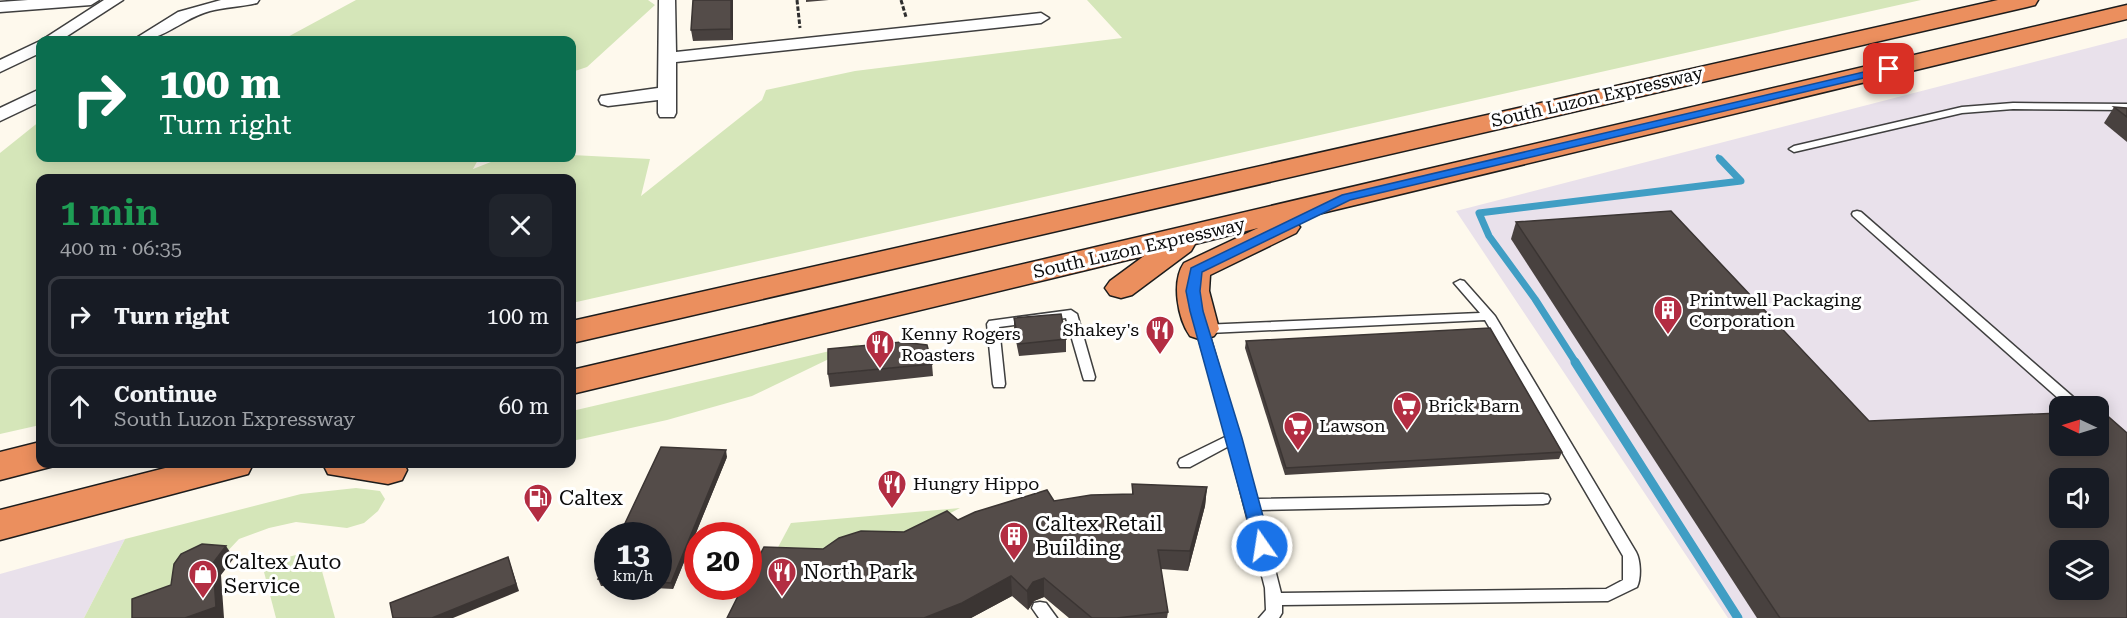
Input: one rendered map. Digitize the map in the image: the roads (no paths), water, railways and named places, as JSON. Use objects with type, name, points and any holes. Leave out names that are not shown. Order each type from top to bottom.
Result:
[{"type":"highway","name":"South Luzon Expressway","points":[[576,331],[2026,0]]},
{"type":"highway","name":"South Luzon Expressway","points":[[576,381],[2127,12]]},
{"type":"highway","points":[[1202,329],[1193,291],[1195,270],[1346,197]]},
{"type":"highway","points":[[1121,288],[1191,235]]},
{"type":"highway","points":[[0,465],[36,457]]},
{"type":"highway","points":[[0,525],[219,468]]},
{"type":"highway","points":[[373,468],[388,470]]},
{"type":"street","points":[[0,7],[91,0]]},
{"type":"street","points":[[57,36],[116,0]]},
{"type":"street","points":[[148,36],[184,15],[207,7],[251,0]]},
{"type":"street","points":[[667,0],[667,113]]},
{"type":"street","points":[[666,58],[1041,18],[1026,0]]},
{"type":"street","points":[[0,67],[36,48]]},
{"type":"street","points":[[608,100],[666,93]]},
{"type":"street","points":[[0,115],[36,97]]},
{"type":"lane","points":[[1794,149],[1962,110],[2013,106],[2127,107]]},
{"type":"lane","points":[[1857,214],[2065,396]]},
{"type":"lane","points":[[1273,599],[1608,595],[1631,583],[1631,556],[1489,316],[1460,283]]},
{"type":"lane","points":[[999,384],[993,324],[1071,314],[1089,377]]},
{"type":"lane","points":[[1267,618],[1274,613],[1273,599],[1252,505],[1202,329],[1489,316]]},
{"type":"lane","points":[[1185,463],[1234,438]]},
{"type":"lane","points":[[1252,505],[1543,499]]},
{"type":"waterway","points":[[1576,363],[1535,299],[1489,236],[1479,213],[1741,181],[1720,159]]},
{"type":"waterway","points":[[1575,362],[1738,618]]},
{"type":"place","name":"Printwell Packaging Corporation","points":[[1668,336]]},
{"type":"place","name":"Shakey's","points":[[1160,356]]},
{"type":"place","name":"Kenny Rogers Roasters","points":[[880,370]]},
{"type":"place","name":"Brick Barn","points":[[1407,432]]},
{"type":"place","name":"Lawson","points":[[1298,452]]},
{"type":"place","name":"Hungry Hippo","points":[[892,510]]},
{"type":"place","name":"Caltex","points":[[538,524]]},
{"type":"place","name":"Caltex Retail Building","points":[[1014,562]]},
{"type":"place","name":"North Park","points":[[782,598]]},
{"type":"place","name":"Caltex Auto Service","points":[[203,600]]}]
